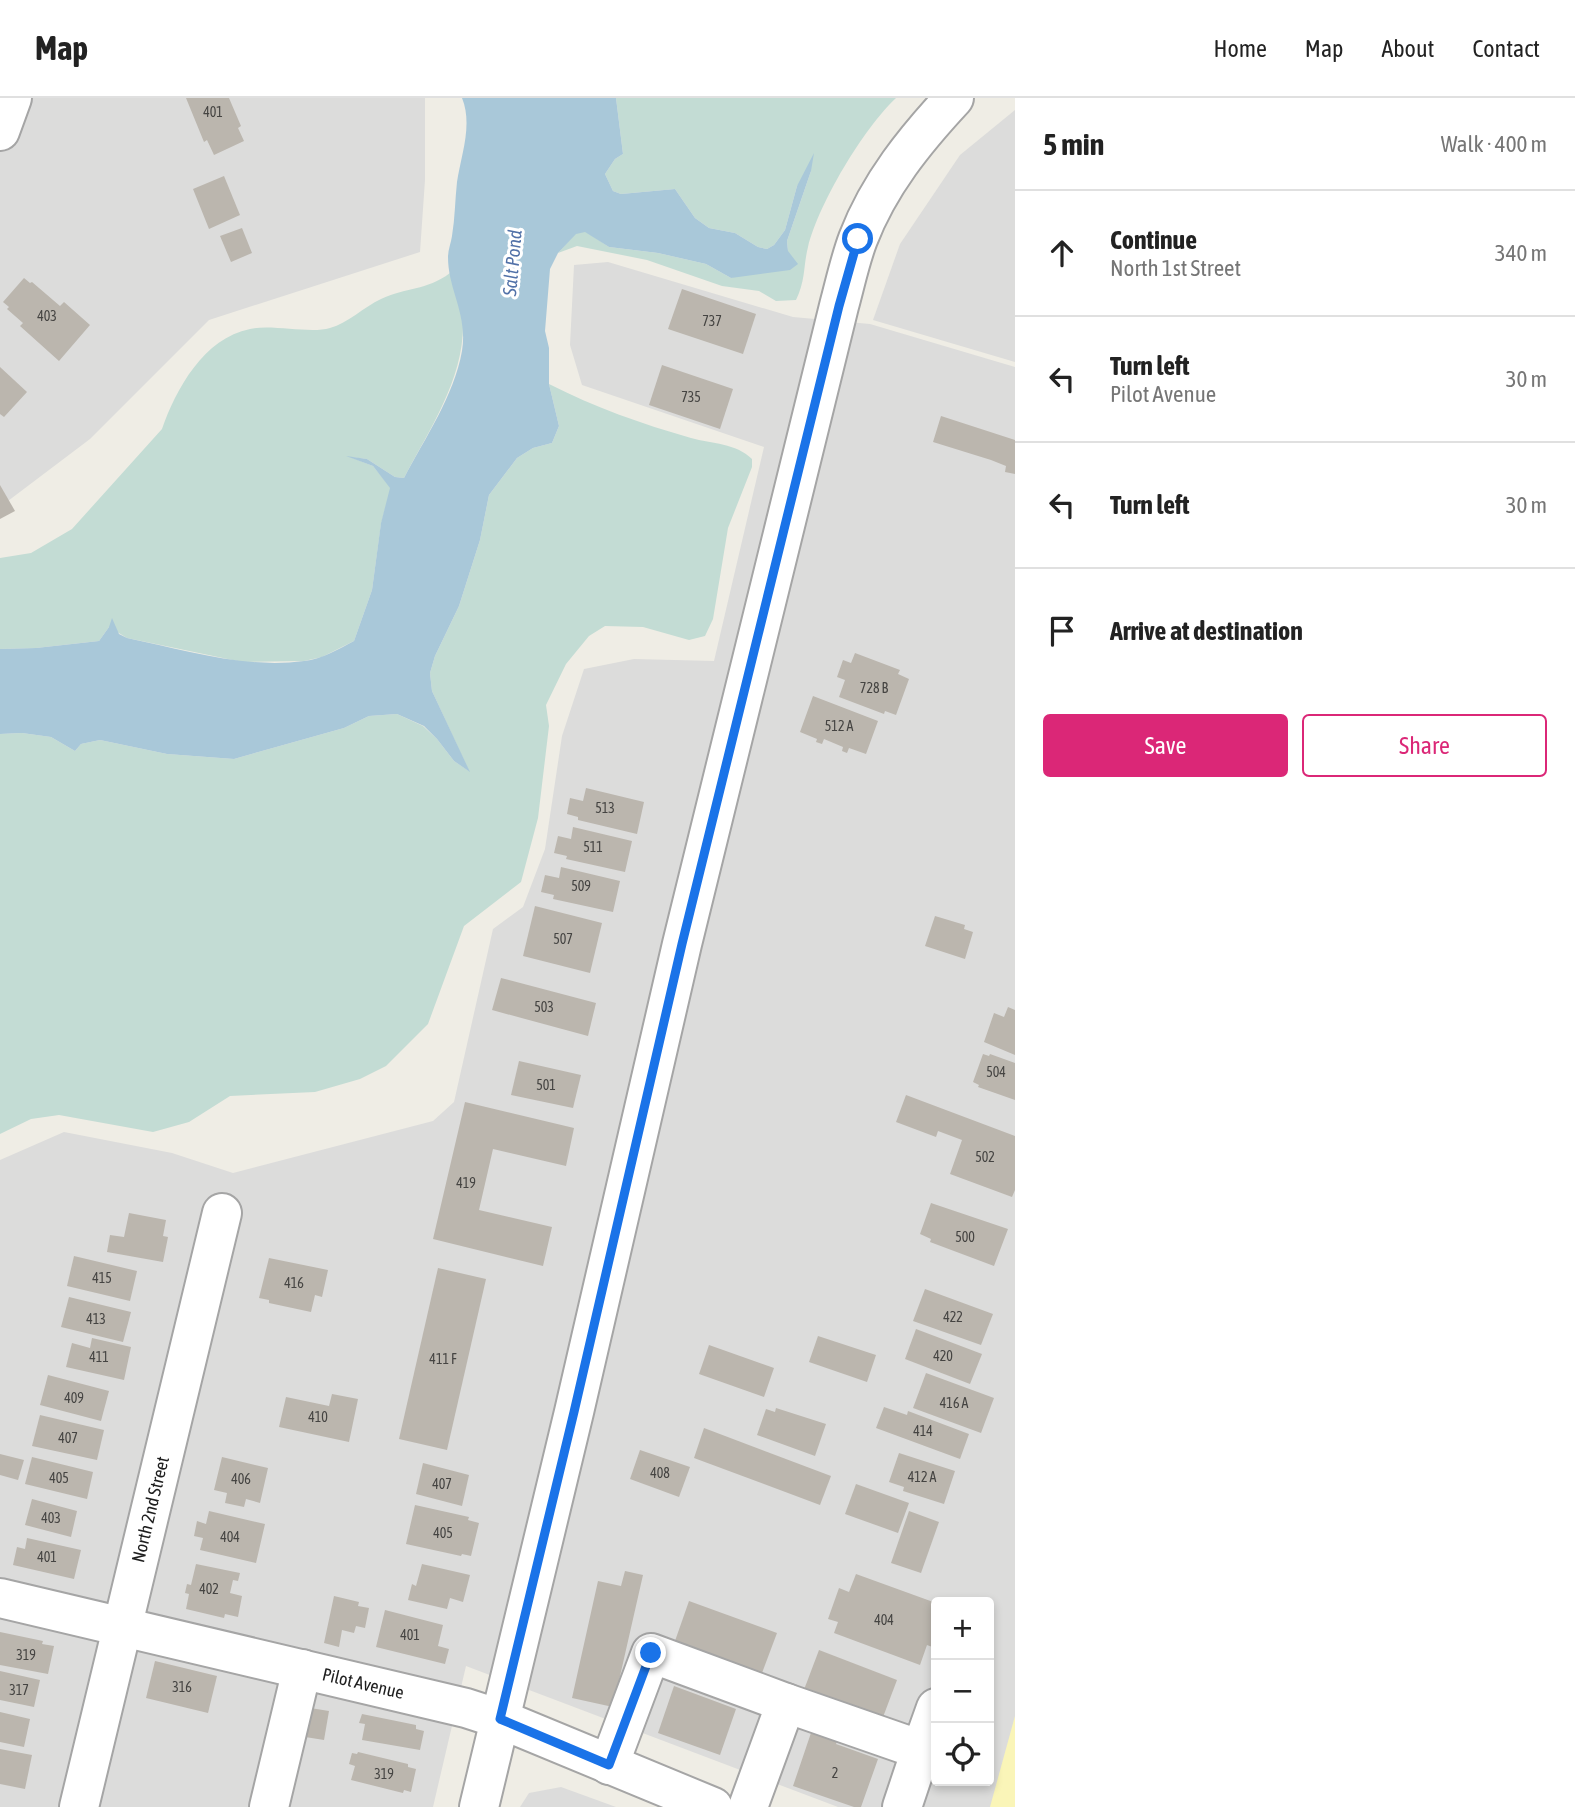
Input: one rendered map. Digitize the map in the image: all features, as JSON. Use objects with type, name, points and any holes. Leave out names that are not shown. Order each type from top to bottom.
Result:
[{"type":"street","points":[[0,131],[12,98]]},
{"type":"street","points":[[479,1807],[682,944],[854,252],[889,176],[954,98]]},
{"type":"street","name":"North 2nd Street","points":[[79,1807],[222,1213]]},
{"type":"street","name":"Pilot Avenue","points":[[0,1598],[500,1719],[713,1807]]},
{"type":"street","points":[[609,1765],[651,1653],[921,1751]]},
{"type":"street","points":[[269,1807],[302,1669]]},
{"type":"street","points":[[748,1807],[786,1703]]},
{"type":"street","points":[[902,1807],[931,1723]]},
{"type":"shaded area","points":[[0,98],[425,98],[425,180],[420,252],[209,320],[90,439],[0,507]]},
{"type":"shaded area","points":[[616,98],[896,98],[870,128],[832,189],[808,247],[796,300],[776,301],[759,291],[722,286],[647,260],[577,246],[558,253],[576,233],[585,231],[609,247],[658,253],[706,264],[731,278],[788,251],[787,241],[811,171],[797,186],[785,230],[774,245],[767,249],[758,247],[735,233],[709,228],[695,218],[675,189],[621,194],[613,191],[605,174],[615,159],[623,154]]},
{"type":"shaded area","points":[[1015,110],[1015,362],[873,320],[900,244],[960,155]]},
{"type":"shaded area","points":[[608,262],[793,317],[870,324],[1015,367],[1015,1776],[1006,1807],[838,1807],[466,1666],[433,1807],[0,1807],[0,1160],[64,1132],[172,1153],[233,1173],[433,1121],[454,1102],[493,929],[523,907],[545,849],[562,736],[584,669],[634,659],[714,661],[764,447],[582,385],[570,345],[574,265]]},
{"type":"shaded area","points":[[450,273],[463,320],[458,362],[444,402],[404,478],[395,477],[367,459],[350,457],[373,466],[391,488],[381,524],[372,590],[354,641],[322,657],[304,661],[242,662],[127,638],[109,627],[99,641],[0,649],[0,558],[31,553],[72,529],[162,429],[184,382],[194,367],[219,343],[250,329],[330,328],[381,299],[433,283]]},
{"type":"shaded area","points":[[549,384],[636,421],[739,450],[752,459],[752,467],[728,528],[713,619],[705,636],[689,640],[643,627],[605,626],[589,636],[566,664],[546,705],[549,726],[538,818],[521,882],[464,926],[428,1024],[386,1066],[360,1079],[315,1092],[230,1096],[189,1122],[153,1132],[59,1115],[31,1119],[0,1134],[0,734],[22,733],[51,737],[75,751],[81,744],[100,740],[167,754],[234,759],[344,728],[369,716],[397,714],[423,726],[454,761],[469,771],[432,691],[430,673],[435,656],[459,606],[480,540],[489,495],[517,458],[533,448],[552,443],[559,426]]},
{"type":"shaded area","points":[[561,1787],[616,1807],[520,1807],[529,1793]]},
{"type":"sand","points":[[1015,1716],[1015,1807],[990,1807]]},
{"type":"water","name":"Salt Pond","points":[[462,98],[616,98],[623,154],[615,159],[605,174],[613,191],[621,194],[675,189],[695,218],[709,228],[735,233],[758,247],[767,249],[774,245],[785,230],[797,186],[814,153],[811,171],[787,241],[788,251],[798,264],[790,270],[731,278],[706,264],[658,253],[609,247],[585,232],[576,234],[558,253],[550,269],[545,331],[549,348],[549,384],[559,426],[552,443],[533,448],[517,458],[489,495],[480,540],[459,606],[435,656],[430,673],[432,691],[470,772],[454,761],[424,726],[397,714],[369,716],[344,728],[234,759],[167,754],[100,740],[81,744],[75,751],[51,737],[22,733],[0,734],[0,649],[99,641],[112,618],[119,634],[127,638],[237,660],[282,663],[311,660],[354,641],[372,590],[381,523],[390,488],[373,466],[346,456],[367,459],[395,477],[404,478],[446,400],[462,351],[462,325],[448,257],[466,129]]},
{"type":"building","points":[[186,98],[229,98],[241,126],[238,128],[244,141],[214,155],[207,140],[204,142]]},
{"type":"building","points":[[224,176],[240,215],[209,229],[193,189]]},
{"type":"building","points":[[242,228],[252,253],[231,262],[220,236]]},
{"type":"building","points":[[24,278],[60,306],[64,302],[90,325],[59,361],[20,326],[23,323],[3,302]]},
{"type":"building","points":[[682,289],[756,314],[743,354],[668,329]]},
{"type":"building","points":[[662,365],[733,389],[720,429],[649,405]]},
{"type":"building","points":[[0,367],[27,392],[4,417],[0,414]]},
{"type":"building","points":[[941,416],[1015,440],[1015,474],[1005,472],[1006,466],[991,460],[933,442]]},
{"type":"building","points":[[0,485],[15,511],[0,519]]},
{"type":"building","points":[[855,653],[900,670],[898,674],[909,679],[896,715],[885,711],[884,714],[839,697],[845,680],[837,677],[843,660],[851,663]]},
{"type":"building","points":[[813,696],[878,721],[866,754],[849,748],[847,753],[842,751],[843,747],[824,739],[822,744],[816,742],[817,739],[800,732]]},
{"type":"building","points":[[586,788],[644,802],[637,834],[578,820],[578,817],[567,814],[570,798],[583,801]]},
{"type":"building","points":[[573,827],[632,841],[625,872],[566,859],[567,856],[554,853],[558,836],[571,839]]},
{"type":"building","points":[[561,867],[620,881],[613,912],[553,899],[554,895],[541,892],[545,875],[559,878]]},
{"type":"building","points":[[535,906],[602,923],[590,973],[523,956]]},
{"type":"building","points":[[935,916],[965,925],[964,929],[973,932],[965,959],[925,946]]},
{"type":"building","points":[[501,978],[596,1003],[588,1036],[492,1010]]},
{"type":"building","points":[[1008,1007],[1015,1010],[1015,1055],[984,1042],[994,1013],[1004,1017]]},
{"type":"building","points":[[983,1054],[1015,1063],[1015,1100],[978,1087],[979,1085],[973,1082]]},
{"type":"building","points":[[519,1061],[581,1075],[573,1108],[511,1095]]},
{"type":"building","points":[[906,1095],[1015,1136],[1015,1190],[1012,1197],[950,1174],[962,1140],[938,1131],[936,1137],[896,1122]]},
{"type":"building","points":[[465,1102],[574,1128],[566,1166],[493,1149],[479,1210],[552,1227],[543,1266],[433,1239]]},
{"type":"building","points":[[931,1203],[1008,1229],[994,1266],[930,1242],[931,1239],[920,1234]]},
{"type":"building","points":[[129,1213],[166,1220],[163,1236],[168,1237],[163,1262],[107,1252],[110,1235],[124,1237]]},
{"type":"building","points":[[74,1256],[137,1271],[130,1301],[67,1286]]},
{"type":"building","points":[[269,1258],[328,1270],[322,1297],[315,1295],[311,1312],[269,1303],[269,1300],[259,1298]]},
{"type":"building","points":[[438,1268],[486,1279],[447,1450],[399,1439]]},
{"type":"building","points":[[925,1289],[993,1314],[981,1345],[913,1321]]},
{"type":"building","points":[[69,1297],[131,1312],[123,1342],[61,1327]]},
{"type":"building","points":[[916,1329],[982,1354],[970,1384],[905,1359]]},
{"type":"building","points":[[818,1336],[876,1355],[867,1382],[809,1362]]},
{"type":"building","points":[[92,1338],[131,1347],[124,1380],[66,1367],[72,1343],[90,1348]]},
{"type":"building","points":[[709,1345],[774,1368],[764,1397],[699,1374]]},
{"type":"building","points":[[926,1373],[994,1398],[981,1433],[913,1408]]},
{"type":"building","points":[[48,1375],[109,1391],[101,1421],[40,1405]]},
{"type":"building","points":[[332,1394],[358,1399],[349,1442],[279,1427],[286,1397],[329,1406]]},
{"type":"building","points":[[884,1407],[907,1415],[908,1411],[969,1434],[960,1459],[876,1428]]},
{"type":"building","points":[[776,1408],[826,1424],[815,1456],[757,1435],[766,1409],[775,1412]]},
{"type":"building","points":[[40,1415],[104,1430],[97,1460],[32,1446]]},
{"type":"building","points":[[704,1428],[831,1476],[820,1505],[694,1458]]},
{"type":"building","points":[[640,1450],[690,1467],[679,1497],[630,1479]]},
{"type":"building","points":[[899,1453],[955,1471],[944,1504],[903,1491],[904,1487],[889,1482]]},
{"type":"building","points":[[0,1454],[24,1460],[18,1480],[0,1475]]},
{"type":"building","points":[[32,1457],[93,1472],[87,1499],[25,1484]]},
{"type":"building","points":[[222,1457],[268,1468],[260,1503],[246,1499],[244,1507],[225,1503],[227,1493],[214,1490]]},
{"type":"building","points":[[423,1463],[469,1475],[462,1506],[416,1494]]},
{"type":"building","points":[[856,1484],[909,1503],[898,1533],[845,1514]]},
{"type":"building","points":[[32,1499],[77,1511],[71,1537],[25,1525]]},
{"type":"building","points":[[415,1505],[469,1517],[468,1520],[479,1523],[471,1556],[406,1544]]},
{"type":"building","points":[[209,1511],[265,1524],[256,1563],[200,1550],[203,1538],[194,1536],[197,1521],[206,1524]]},
{"type":"building","points":[[909,1511],[939,1522],[921,1573],[891,1563]]},
{"type":"building","points":[[27,1538],[81,1550],[74,1579],[13,1565],[17,1547],[25,1549]]},
{"type":"building","points":[[196,1564],[240,1573],[238,1581],[233,1580],[230,1593],[242,1596],[238,1617],[225,1614],[224,1618],[186,1609],[189,1594],[185,1593],[187,1584],[191,1585]]},
{"type":"building","points":[[422,1564],[470,1575],[463,1602],[450,1598],[447,1609],[408,1600],[412,1584],[416,1586]]},
{"type":"building","points":[[625,1571],[643,1575],[613,1707],[572,1698],[598,1581],[621,1586]]},
{"type":"building","points":[[856,1574],[931,1601],[931,1646],[927,1645],[920,1665],[834,1633],[838,1622],[828,1619],[839,1588],[849,1592]]},
{"type":"building","points":[[334,1596],[359,1602],[358,1606],[369,1608],[365,1628],[356,1626],[354,1633],[342,1630],[339,1647],[324,1643]]},
{"type":"building","points":[[689,1601],[777,1633],[762,1673],[675,1641]]},
{"type":"building","points":[[385,1610],[443,1625],[438,1646],[449,1649],[445,1664],[376,1647]]},
{"type":"building","points":[[0,1632],[54,1646],[48,1674],[0,1665]]},
{"type":"building","points":[[819,1650],[897,1680],[880,1725],[802,1695]]},
{"type":"building","points":[[155,1661],[217,1676],[208,1713],[146,1698]]},
{"type":"building","points":[[0,1671],[40,1680],[34,1707],[0,1700]]},
{"type":"building","points":[[674,1686],[736,1709],[720,1755],[658,1733]]},
{"type":"building","points":[[304,1707],[329,1711],[324,1740],[299,1736]]},
{"type":"building","points":[[0,1712],[30,1719],[24,1747],[0,1742]]},
{"type":"building","points":[[362,1714],[416,1725],[416,1729],[424,1731],[420,1750],[362,1740],[365,1724],[359,1723]]},
{"type":"building","points":[[813,1727],[839,1736],[836,1744],[878,1759],[861,1807],[793,1786]]},
{"type":"building","points":[[0,1749],[32,1755],[25,1789],[0,1784]]},
{"type":"building","points":[[358,1752],[408,1764],[408,1767],[416,1769],[411,1792],[404,1790],[403,1793],[351,1780],[355,1766],[349,1764],[352,1753]]},
{"type":"route","points":[[651,1653],[609,1765],[500,1719],[682,944],[839,306],[858,239]]}]
